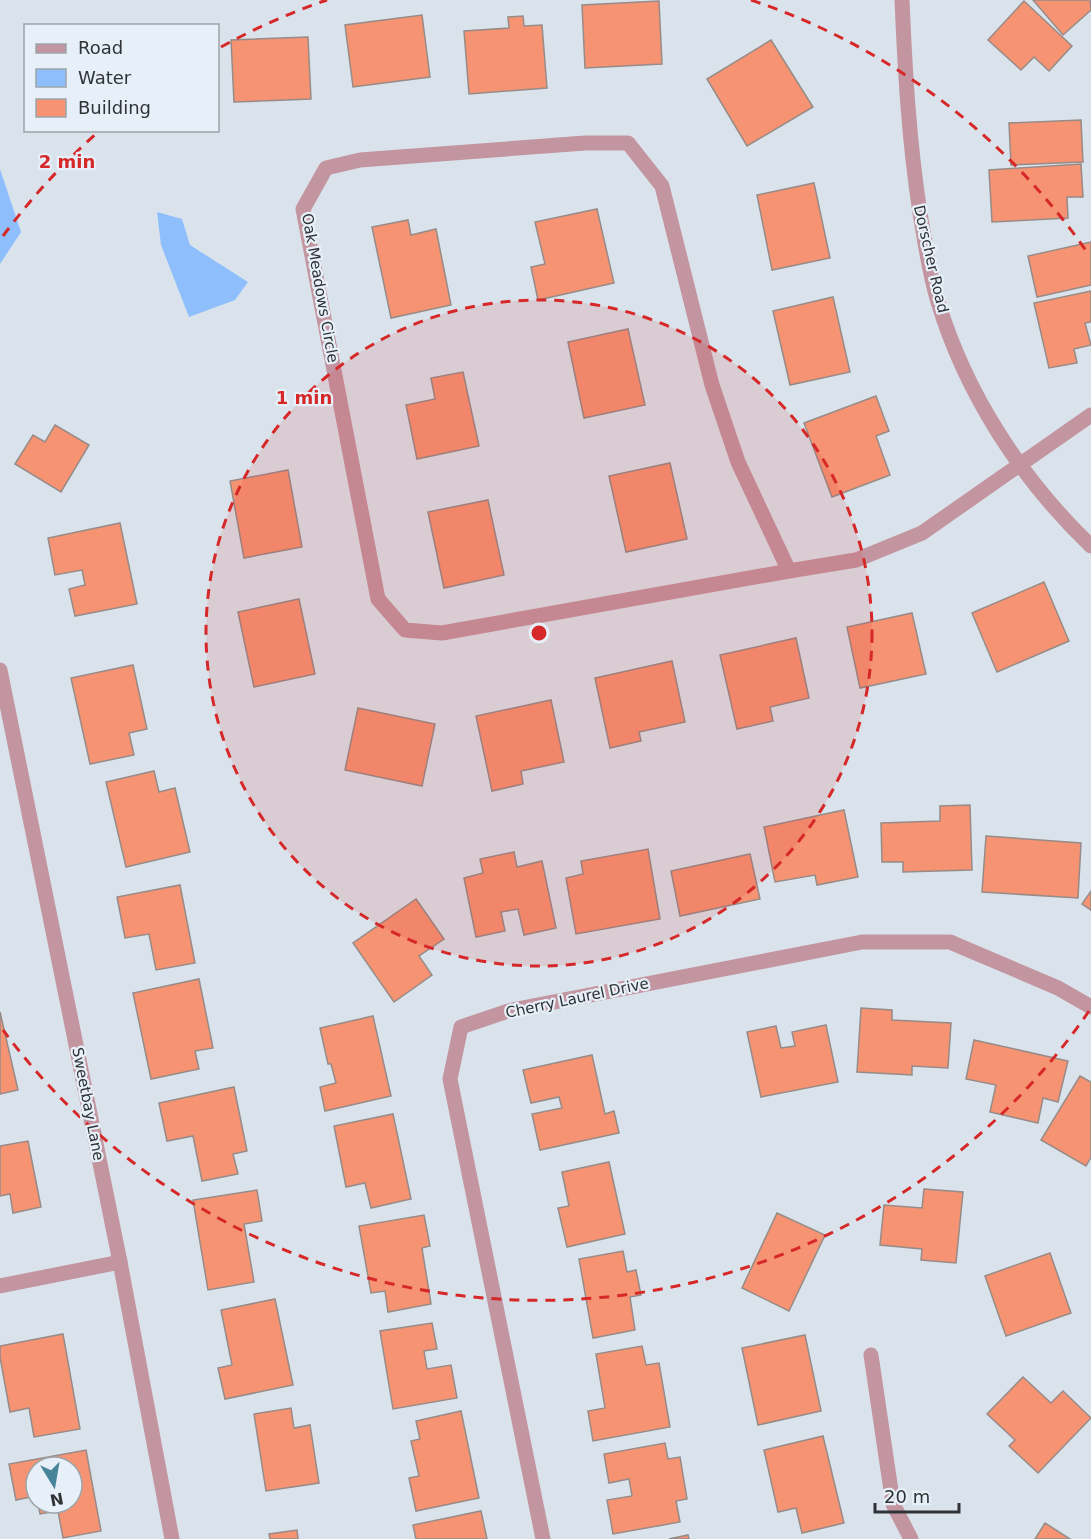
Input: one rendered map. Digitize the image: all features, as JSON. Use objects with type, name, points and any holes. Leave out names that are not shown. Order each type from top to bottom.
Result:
[{"type":"street","name":"Dorscher Road","points":[[902,0],[904,57],[914,172],[924,239],[938,301],[974,390],[1019,465],[1064,520],[1091,546]]},
{"type":"street","name":"Oak Meadows Circle","points":[[789,571],[738,462],[712,386],[662,186],[628,143],[585,143],[360,160],[326,168],[303,209],[378,600],[405,630],[442,633],[856,560],[922,533],[1091,416]]},
{"type":"street","name":"Sweetbay Lane","points":[[0,670],[120,1262],[172,1539]]},
{"type":"street","name":"Cherry Laurel Drive","points":[[543,1539],[450,1079],[461,1027],[508,1011],[862,942],[950,942],[1058,988],[1091,1007]]},
{"type":"street","points":[[0,1286],[120,1262]]},
{"type":"street","points":[[871,1355],[893,1504],[911,1539]]},
{"type":"water","points":[[0,169],[21,232],[0,264]]},
{"type":"water","points":[[157,212],[182,219],[190,245],[248,282],[235,300],[189,317],[161,245]]},
{"type":"building","points":[[1033,0],[1090,0],[1091,10],[1063,35]]},
{"type":"building","points":[[659,1],[662,64],[585,68],[582,5]]},
{"type":"building","points":[[1024,1],[1072,46],[1049,71],[1034,57],[1021,70],[988,40]]},
{"type":"building","points":[[422,15],[430,77],[353,87],[345,25]]},
{"type":"building","points":[[523,16],[524,26],[542,25],[547,88],[469,94],[464,31],[509,28],[508,17]]},
{"type":"building","points":[[308,37],[311,99],[234,102],[231,40]]},
{"type":"building","points":[[771,40],[813,107],[747,146],[707,79]]},
{"type":"building","points":[[1081,120],[1083,162],[1011,165],[1009,123]]},
{"type":"building","points":[[1081,164],[1083,197],[1067,197],[1068,218],[992,222],[989,170]]},
{"type":"building","points":[[814,183],[830,258],[772,270],[757,195]]},
{"type":"building","points":[[597,209],[614,283],[538,300],[531,267],[545,264],[535,222]]},
{"type":"building","points":[[408,220],[411,235],[436,229],[451,305],[391,318],[372,227]]},
{"type":"building","points":[[1091,242],[1091,285],[1037,297],[1028,256]]},
{"type":"building","points":[[1091,291],[1091,322],[1085,323],[1091,345],[1074,349],[1077,363],[1049,368],[1034,303]]},
{"type":"building","points":[[833,297],[850,372],[790,385],[773,311]]},
{"type":"building","points":[[628,329],[645,405],[584,418],[568,342]]},
{"type":"building","points":[[463,372],[479,446],[417,459],[406,405],[435,399],[431,378]]},
{"type":"building","points":[[876,396],[889,431],[876,436],[890,475],[832,497],[804,423]]},
{"type":"building","points":[[55,425],[89,445],[61,492],[15,464],[33,435],[45,442]]},
{"type":"building","points":[[670,463],[687,539],[626,552],[609,476]]},
{"type":"building","points":[[288,470],[302,547],[244,558],[230,481]]},
{"type":"building","points":[[488,500],[504,575],[444,588],[428,512]]},
{"type":"building","points":[[120,523],[137,604],[75,616],[69,589],[85,585],[82,570],[55,575],[48,538]]},
{"type":"building","points":[[1044,582],[1069,641],[997,672],[972,613]]},
{"type":"building","points":[[299,599],[315,674],[254,687],[238,612]]},
{"type":"building","points":[[912,613],[926,674],[860,688],[847,627]]},
{"type":"building","points":[[796,638],[809,698],[770,707],[773,721],[737,729],[720,655]]},
{"type":"building","points":[[672,661],[685,722],[639,732],[641,741],[610,748],[595,678]]},
{"type":"building","points":[[133,665],[147,729],[129,733],[134,755],[90,764],[71,678]]},
{"type":"building","points":[[551,700],[564,762],[521,771],[523,784],[492,791],[476,716]]},
{"type":"building","points":[[358,708],[435,724],[422,786],[345,770]]},
{"type":"building","points":[[154,771],[159,792],[175,788],[190,852],[126,867],[106,782]]},
{"type":"building","points":[[970,805],[972,870],[903,872],[903,862],[882,862],[881,823],[940,821],[940,806]]},
{"type":"building","points":[[844,810],[858,877],[817,885],[815,875],[775,882],[764,827]]},
{"type":"building","points":[[986,836],[1081,843],[1078,898],[982,892]]},
{"type":"building","points":[[648,849],[660,919],[576,934],[566,878],[583,874],[581,861]]},
{"type":"building","points":[[514,852],[517,867],[542,861],[556,928],[524,935],[518,909],[501,912],[505,931],[476,937],[464,878],[483,873],[480,859]]},
{"type":"building","points":[[750,854],[760,899],[680,916],[671,871]]},
{"type":"building","points":[[180,885],[195,963],[156,970],[149,934],[125,938],[117,897]]},
{"type":"building","points":[[1091,891],[1091,910],[1082,904]]},
{"type":"building","points":[[416,899],[444,939],[419,956],[432,975],[394,1002],[353,943]]},
{"type":"building","points":[[199,979],[213,1048],[195,1051],[199,1069],[151,1079],[133,993]]},
{"type":"building","points":[[861,1008],[892,1010],[892,1020],[951,1023],[948,1068],[912,1066],[912,1075],[857,1072]]},
{"type":"building","points":[[0,1012],[18,1090],[0,1094]]},
{"type":"building","points":[[373,1016],[391,1096],[325,1111],[320,1087],[336,1083],[331,1064],[328,1064],[320,1028]]},
{"type":"building","points":[[826,1025],[838,1082],[761,1097],[747,1032],[776,1026],[781,1048],[795,1046],[792,1032]]},
{"type":"building","points":[[974,1040],[1068,1061],[1058,1102],[1043,1098],[1038,1123],[990,1112],[996,1085],[966,1079]]},
{"type":"building","points":[[592,1055],[605,1114],[614,1111],[619,1133],[540,1150],[532,1114],[562,1108],[559,1097],[531,1103],[523,1070]]},
{"type":"building","points":[[1080,1076],[1091,1082],[1091,1157],[1086,1166],[1041,1140]]},
{"type":"building","points":[[234,1087],[247,1151],[233,1154],[238,1174],[202,1181],[193,1136],[167,1141],[159,1103]]},
{"type":"building","points":[[393,1114],[411,1199],[371,1208],[365,1183],[346,1187],[334,1126]]},
{"type":"building","points":[[28,1141],[41,1207],[13,1213],[10,1194],[0,1196],[0,1146]]},
{"type":"building","points":[[609,1162],[625,1234],[567,1247],[558,1208],[569,1206],[562,1172]]},
{"type":"building","points":[[924,1189],[963,1192],[956,1263],[921,1260],[922,1249],[880,1245],[884,1205],[922,1208]]},
{"type":"building","points":[[257,1190],[262,1221],[244,1224],[254,1282],[208,1290],[193,1200]]},
{"type":"building","points":[[777,1213],[825,1235],[789,1311],[742,1288]]},
{"type":"building","points":[[424,1215],[430,1246],[422,1248],[431,1304],[388,1312],[385,1291],[371,1293],[359,1226]]},
{"type":"building","points":[[623,1251],[627,1272],[636,1270],[641,1295],[630,1297],[635,1330],[593,1338],[579,1259]]},
{"type":"building","points":[[1050,1253],[1071,1313],[1006,1336],[985,1276]]},
{"type":"building","points":[[275,1299],[293,1385],[225,1399],[218,1368],[232,1365],[221,1310]]},
{"type":"building","points":[[432,1323],[437,1349],[424,1351],[427,1369],[451,1365],[457,1398],[393,1409],[380,1331]]},
{"type":"building","points":[[63,1334],[80,1429],[34,1437],[29,1408],[10,1412],[0,1346]]},
{"type":"building","points":[[805,1335],[821,1411],[758,1425],[742,1348]]},
{"type":"building","points":[[642,1346],[646,1365],[659,1363],[670,1427],[593,1441],[588,1411],[605,1408],[596,1354]]},
{"type":"building","points":[[1023,1377],[1051,1403],[1063,1391],[1091,1418],[1038,1473],[1009,1446],[1015,1440],[987,1414]]},
{"type":"building","points":[[291,1408],[294,1428],[310,1425],[319,1483],[266,1491],[254,1414]]},
{"type":"building","points":[[461,1411],[479,1498],[416,1511],[409,1478],[419,1476],[411,1441],[420,1439],[416,1421]]},
{"type":"building","points":[[823,1436],[844,1523],[802,1533],[796,1508],[778,1512],[764,1450]]},
{"type":"building","points":[[665,1443],[668,1459],[680,1457],[687,1499],[676,1501],[680,1522],[613,1534],[607,1500],[632,1496],[629,1479],[609,1483],[604,1454]]},
{"type":"building","points":[[86,1450],[101,1531],[63,1538],[59,1515],[84,1515],[84,1455],[58,1455]]},
{"type":"building","points":[[24,1461],[24,1498],[16,1500],[9,1464]]},
{"type":"building","points":[[481,1511],[487,1539],[416,1539],[413,1525]]},
{"type":"building","points":[[1045,1523],[1070,1539],[1035,1539]]},
{"type":"building","points":[[297,1530],[298,1539],[270,1539],[269,1534]]},
{"type":"building","points":[[688,1535],[689,1539],[669,1539]]}]
